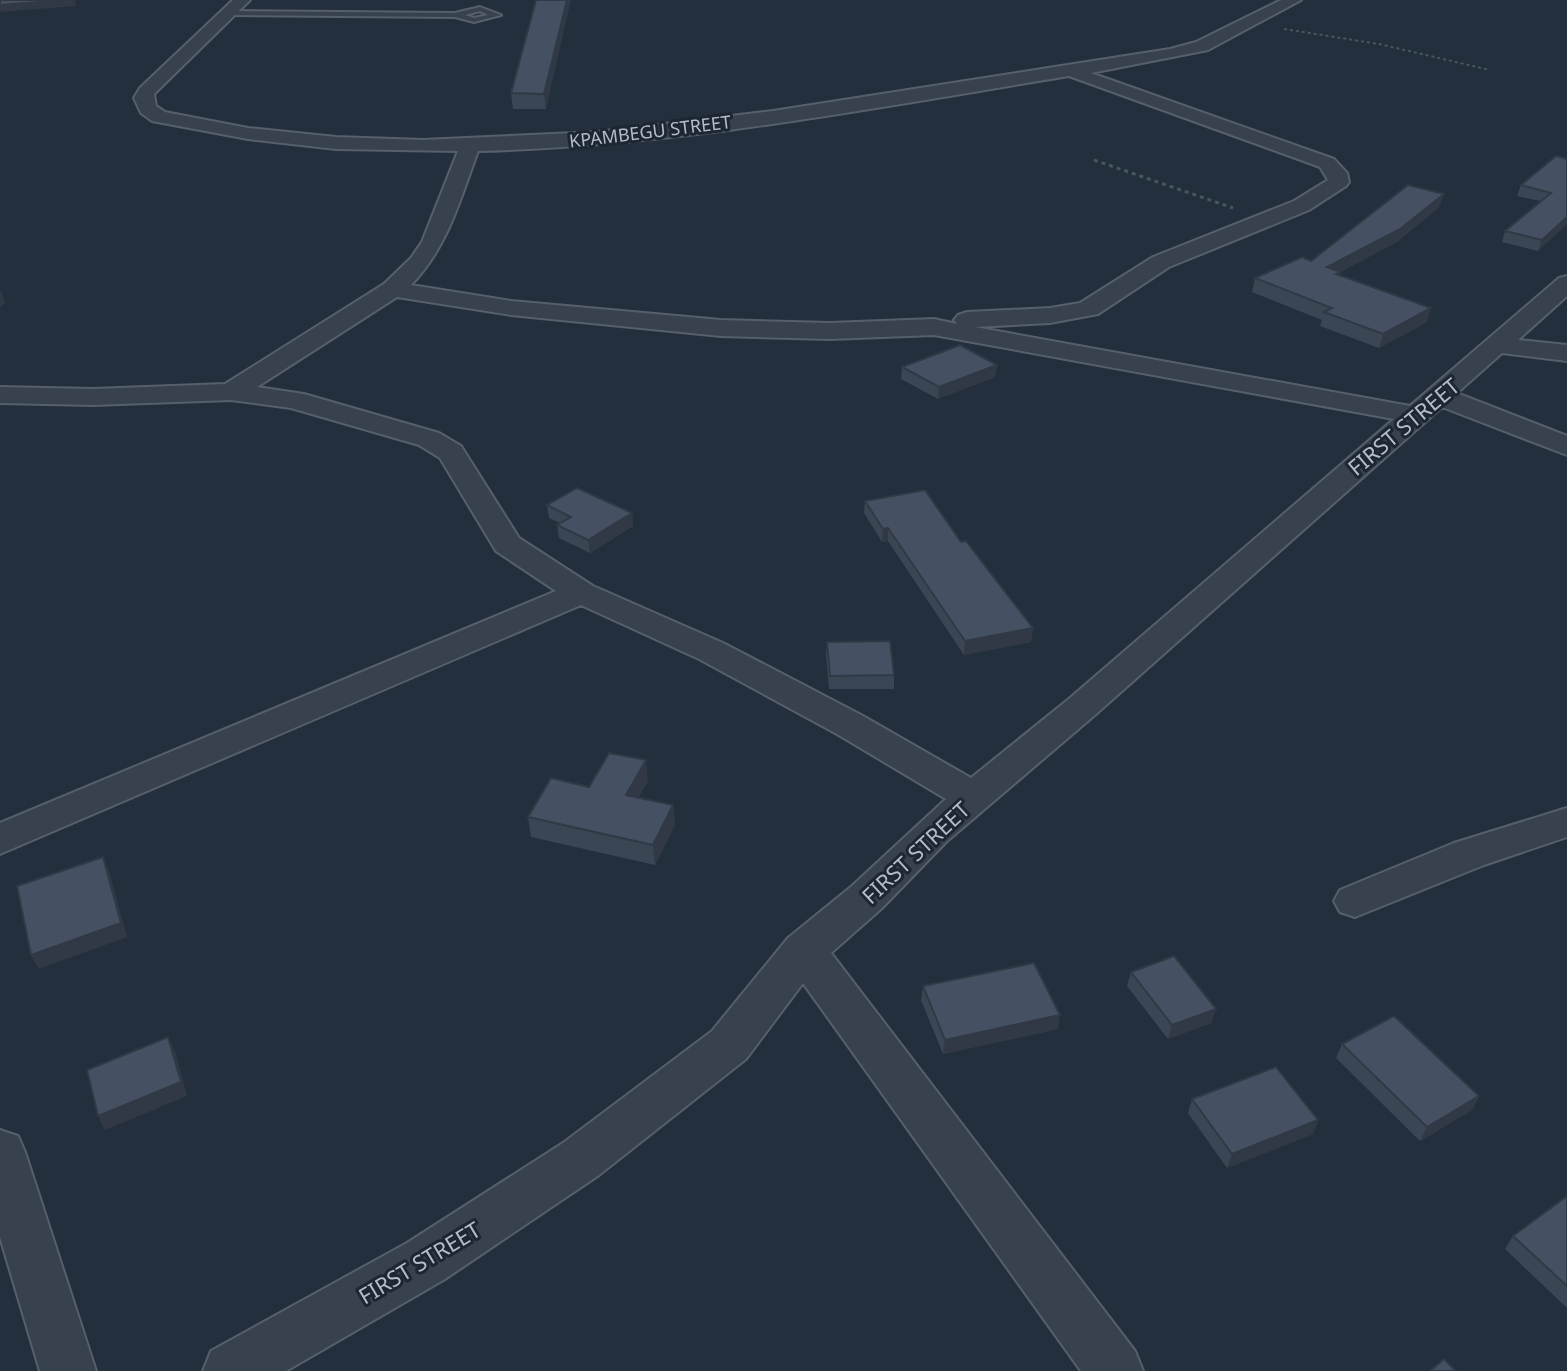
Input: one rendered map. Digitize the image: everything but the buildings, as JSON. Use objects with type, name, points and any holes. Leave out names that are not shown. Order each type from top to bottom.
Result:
[{"type":"street","name":"KPAMBEGU STREET","points":[[235,6],[146,92],[143,98],[148,109],[159,117],[266,136],[469,148],[666,132],[1190,50],[1293,0]]},
{"type":"street","points":[[393,289],[511,308],[721,328],[830,331],[934,327],[978,319],[1079,311],[1098,304],[1159,262],[1329,192],[1339,182],[1337,173],[1327,163],[1071,71]]},
{"type":"street","points":[[231,392],[393,289],[419,263],[433,242],[469,148]]},
{"type":"street","name":"FIRST STREET","points":[[231,1371],[426,1261],[581,1159],[729,1045],[804,950],[867,897],[932,832],[1567,283]]},
{"type":"street","points":[[934,327],[1427,406],[1567,446]]},
{"type":"street","points":[[1497,345],[1567,353]]},
{"type":"street","points":[[0,395],[93,397],[231,392],[294,400],[429,439],[451,452],[507,544],[581,593],[725,659],[850,725],[974,798]]},
{"type":"street","points":[[0,839],[581,593]]},
{"type":"street","points":[[1355,901],[1469,854],[1567,822]]},
{"type":"street","points":[[804,950],[1115,1371]]},
{"type":"street","points":[[0,1152],[68,1371]]},
{"type":"lane","points":[[235,6],[455,15],[474,20],[497,15],[482,4],[455,15]]},
{"type":"path","points":[[1247,24],[1379,44],[1490,70]]},
{"type":"path","points":[[1094,160],[1265,219]]}]
